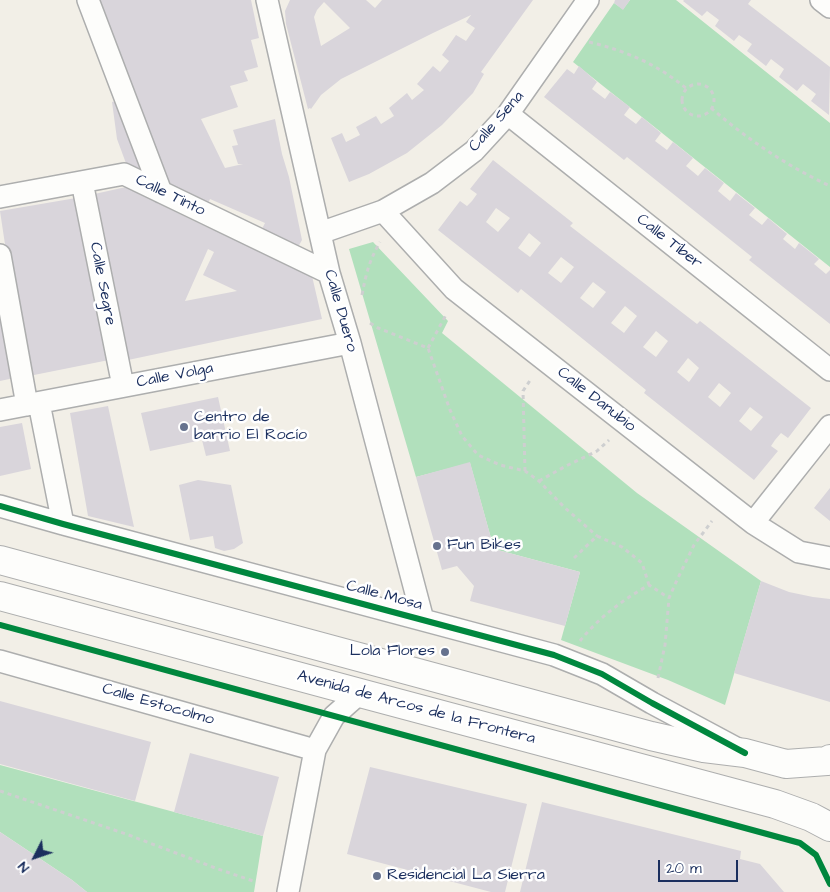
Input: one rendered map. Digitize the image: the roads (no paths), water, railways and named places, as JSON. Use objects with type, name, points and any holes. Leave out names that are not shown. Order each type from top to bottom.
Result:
[{"type":"main road","name":"Avenida de Arcos de la Frontera","points":[[0,560],[651,736],[704,748],[745,753],[786,764],[827,761],[830,759]]},
{"type":"main road","name":"Avenida de Arcos de la Frontera","points":[[0,596],[775,804],[811,817],[830,828]]},
{"type":"street","points":[[88,0],[161,192]]},
{"type":"street","name":"Calle Duero","points":[[267,0],[329,273],[351,317],[350,343],[423,620]]},
{"type":"street","name":"Calle Sena","points":[[320,234],[383,211],[432,183],[474,151],[508,114],[588,0]]},
{"type":"street","points":[[821,0],[830,7]]},
{"type":"street","name":"Calle Tíber","points":[[508,114],[830,370]]},
{"type":"street","name":"Calle Tinto","points":[[0,197],[124,174],[329,273]]},
{"type":"street","name":"Calle Segre","points":[[82,182],[123,386]]},
{"type":"street","name":"Calle Danubio","points":[[383,211],[454,289],[753,523],[799,552],[830,558]]},
{"type":"street","points":[[0,255],[33,404],[63,524]]},
{"type":"street","name":"Calle Volga","points":[[0,410],[350,343]]},
{"type":"street","points":[[753,523],[830,426]]},
{"type":"street","name":"Calle Mosa","points":[[0,506],[554,655],[602,674],[745,753]]},
{"type":"street","name":"Calle Estocolmo","points":[[0,661],[315,750]]},
{"type":"street","points":[[288,892],[315,750],[334,716],[360,693]]},
{"type":"place","name":"Centro de barrio El Rocío","points":[[184,427]]},
{"type":"place","name":"Fun Bikes","points":[[437,546]]},
{"type":"place","name":"Lola Flores","points":[[445,652]]},
{"type":"place","name":"Residencial La Sierra","points":[[377,876]]}]
